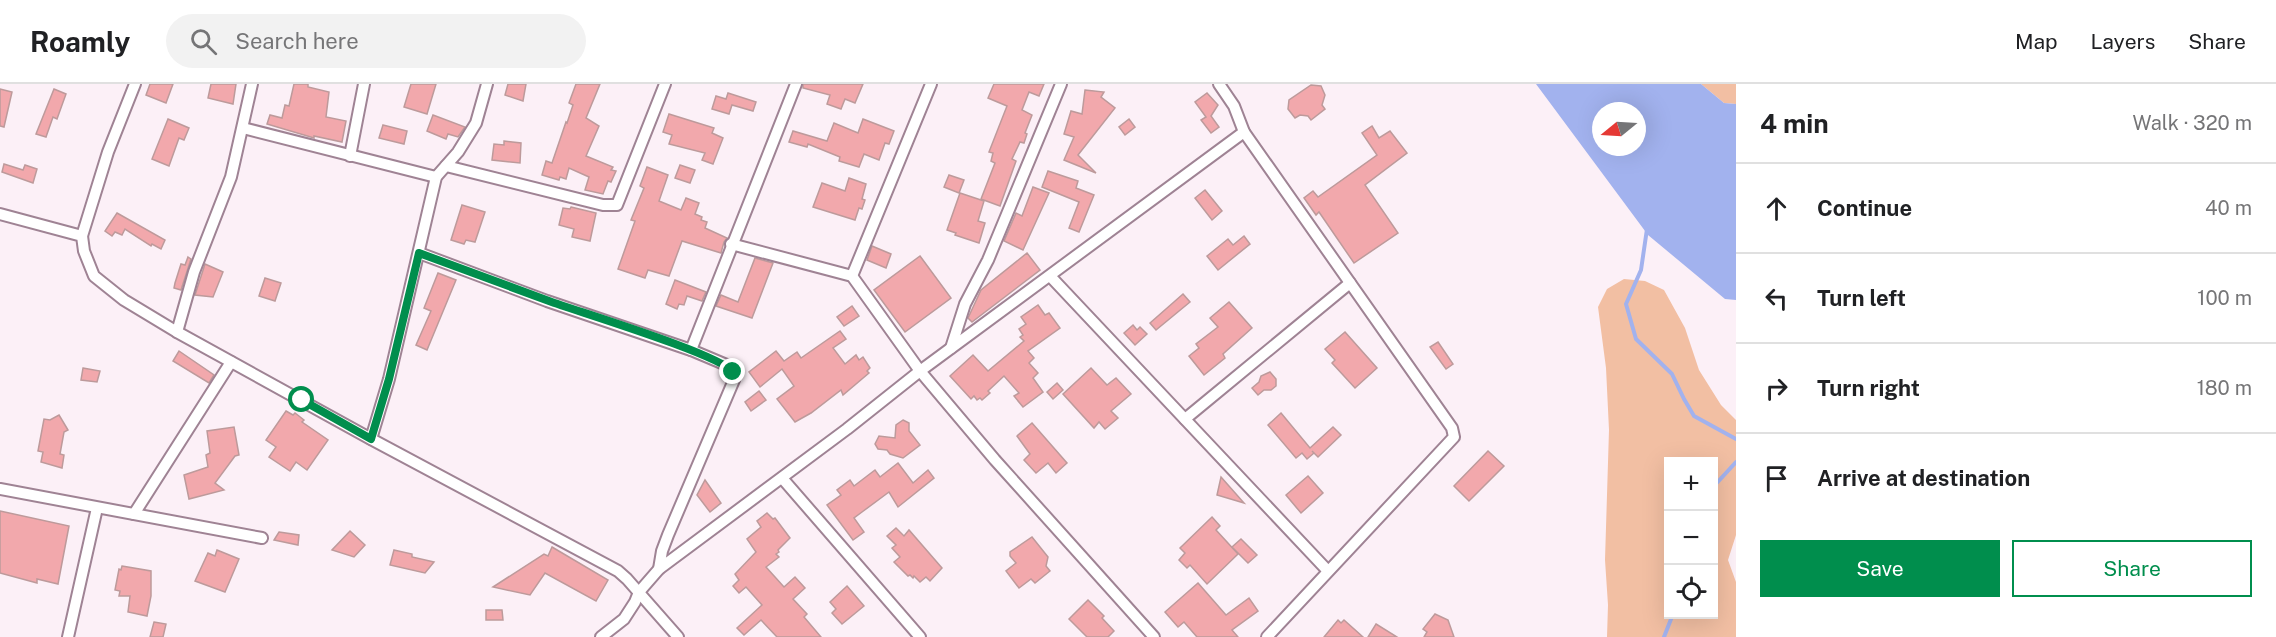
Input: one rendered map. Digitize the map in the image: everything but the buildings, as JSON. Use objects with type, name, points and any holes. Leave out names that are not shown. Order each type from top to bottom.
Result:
[{"type":"street","points":[[135,84],[108,152],[82,236],[84,251],[94,276],[124,300],[177,332],[618,571],[678,637]]},
{"type":"street","points":[[177,332],[194,272],[231,177],[252,84]]},
{"type":"street","points":[[350,156],[364,84]]},
{"type":"street","points":[[371,439],[389,379],[436,177],[466,140],[476,123],[487,84]]},
{"type":"street","points":[[446,166],[603,205],[617,205],[665,84]]},
{"type":"street","points":[[691,350],[796,84]]},
{"type":"street","points":[[852,276],[931,84]]},
{"type":"street","points":[[951,348],[965,304],[988,260],[1061,84]]},
{"type":"street","points":[[1219,84],[1234,106],[1244,132],[1452,428],[1454,437],[1327,570],[1269,636]]},
{"type":"street","points":[[243,129],[436,177]]},
{"type":"street","points":[[601,637],[624,619],[639,592],[659,569],[782,478],[920,371],[1244,132]]},
{"type":"street","points":[[0,214],[82,236]]},
{"type":"street","points":[[731,244],[852,276],[920,371],[995,460],[1154,637]]},
{"type":"street","points":[[419,253],[547,301],[691,350],[729,366],[734,380],[668,535],[659,569]]},
{"type":"street","points":[[1050,276],[1327,570]]},
{"type":"street","points":[[1185,419],[1350,283]]},
{"type":"street","points":[[134,514],[231,362]]},
{"type":"street","points":[[782,478],[921,637]]},
{"type":"street","points":[[0,489],[262,538]]},
{"type":"street","points":[[68,637],[97,508]]},
{"type":"shaded area","points":[[1701,84],[1736,84],[1736,104],[1724,103]]},
{"type":"shaded area","points":[[1624,279],[1645,281],[1664,290],[1685,328],[1699,370],[1721,405],[1736,420],[1736,535],[1728,560],[1736,582],[1736,637],[1607,637],[1608,605],[1605,560],[1609,430],[1606,368],[1598,307],[1607,289]]},
{"type":"water","points":[[1536,84],[1701,84],[1724,103],[1736,104],[1736,300],[1725,299],[1648,235]]},
{"type":"waterway","points":[[1647,229],[1641,270],[1626,304],[1636,339],[1672,374],[1694,416],[1736,439]]},
{"type":"waterway","points":[[1718,482],[1736,462]]},
{"type":"waterway","points":[[1664,637],[1671,619]]},
{"type":"route","points":[[302,400],[371,439],[389,379],[419,253],[547,301],[691,350],[729,366],[733,372]]}]
